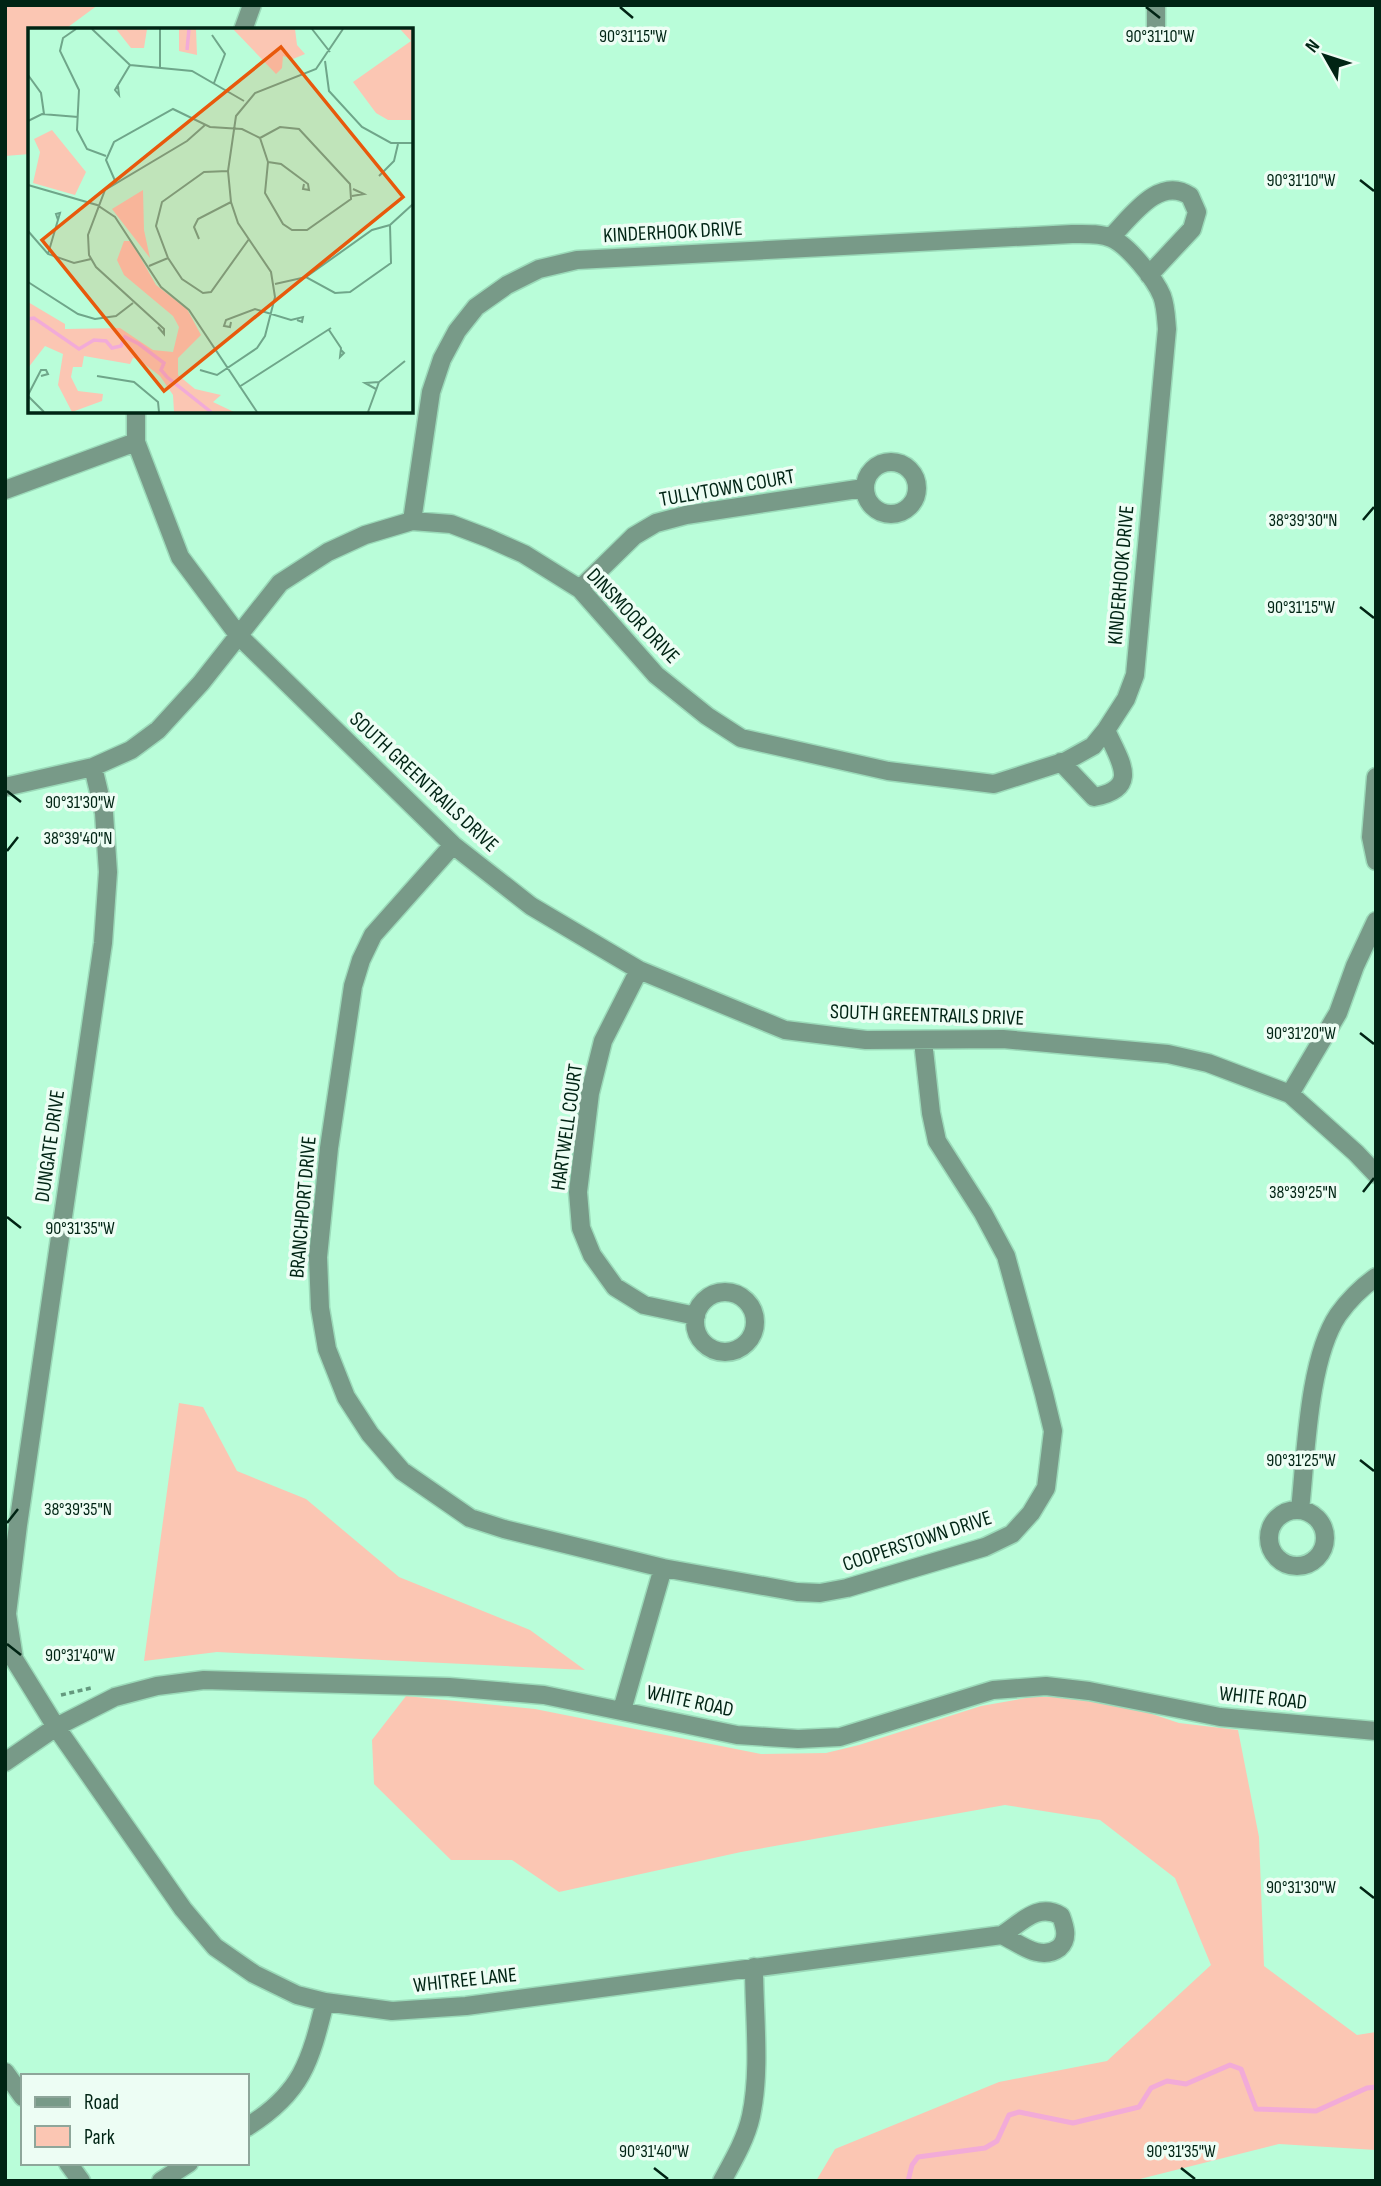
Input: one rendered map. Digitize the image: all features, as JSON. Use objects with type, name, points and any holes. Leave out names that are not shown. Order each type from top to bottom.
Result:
[{"type":"street","points":[[244,28],[252,5]]},
{"type":"street","points":[[1156,5],[1156,32]]},
{"type":"street","points":[[1111,237],[1158,193],[1174,189],[1190,196],[1197,212],[1192,229],[1149,275]]},
{"type":"street","name":"KINDERHOOK DRIVE","points":[[412,521],[431,392],[442,359],[457,331],[476,307],[507,285],[539,269],[577,260],[1072,234],[1111,237],[1149,275],[1161,295],[1166,311],[1167,329],[1135,675],[1126,699],[1093,746]]},
{"type":"street","name":"SOUTH GREENTRAILS DRIVE","points":[[136,413],[136,442],[180,557],[239,636],[453,845],[531,905],[639,970],[785,1031],[866,1040],[1003,1039],[1168,1054],[1208,1063],[1290,1094],[1376,1174]]},
{"type":"street","points":[[5,491],[136,442]]},
{"type":"street","name":"TULLYTOWN COURT","points":[[580,589],[634,537],[656,523],[686,514],[864,488]]},
{"type":"street","name":"DINSMOOR DRIVE","points":[[5,787],[93,767],[131,750],[158,730],[239,636],[280,583],[328,552],[365,535],[412,521],[451,524],[488,538],[524,554],[580,589],[656,675],[707,716],[741,738],[888,771],[994,783],[1061,762],[1093,746]]},
{"type":"street","points":[[1061,762],[1094,797],[1115,791],[1124,774],[1106,730]]},
{"type":"street","name":"DUNGATE DRIVE","points":[[56,1727],[14,1659],[7,1614],[12,1524],[103,943],[108,872],[104,813],[93,767]]},
{"type":"street","points":[[1376,778],[1371,837],[1376,861]]},
{"type":"street","name":"BRANCHPORT DRIVE","points":[[453,845],[373,935],[353,986],[318,1257],[320,1308],[327,1349],[346,1397],[370,1434],[402,1471],[435,1496],[470,1518],[504,1529],[663,1568]]},
{"type":"street","points":[[1290,1094],[1338,1013],[1355,966],[1376,921]]},
{"type":"street","name":"HARTWELL COURT","points":[[639,970],[603,1041],[590,1093],[578,1192],[581,1227],[592,1255],[615,1287],[644,1305],[696,1316]]},
{"type":"street","name":"COOPERSTOWN DRIVE","points":[[663,1568],[797,1592],[847,1588],[985,1547],[1012,1534],[1031,1513],[1046,1488],[1053,1431],[1006,1256],[983,1213],[937,1141],[923,1041]]},
{"type":"street","points":[[1300,1510],[1315,1381],[1324,1342],[1338,1314],[1376,1277]]},
{"type":"street","points":[[622,1710],[663,1568]]},
{"type":"street","name":"WHITE ROAD","points":[[5,1762],[56,1727],[115,1697],[157,1686],[205,1680],[449,1687],[544,1695],[737,1735],[799,1739],[840,1738],[993,1690],[1046,1685],[1220,1717],[1376,1731]]},
{"type":"street","name":"WHITREE LANE","points":[[56,1727],[183,1909],[215,1947],[254,1974],[297,1995],[325,2002],[393,2011],[466,2006],[1002,1935]]},
{"type":"street","points":[[722,2181],[751,2119],[754,2100],[754,1967]]},
{"type":"street","points":[[248,2126],[270,2112],[294,2086],[312,2054],[325,2002]]},
{"type":"street","points":[[5,2072],[21,2094]]},
{"type":"street","points":[[69,2165],[81,2181]]},
{"type":"street","points":[[161,2181],[185,2165]]},
{"type":"green space","points":[[5,5],[98,5],[67,28],[28,28],[28,154],[5,156]]},
{"type":"green space","points":[[179,1403],[203,1407],[237,1471],[306,1499],[399,1577],[530,1630],[585,1670],[217,1652],[144,1661]]},
{"type":"green space","points":[[406,1696],[535,1709],[761,1754],[826,1753],[981,1706],[1032,1697],[1076,1697],[1134,1708],[1179,1723],[1238,1730],[1259,1837],[1264,1966],[1357,2035],[1376,2032],[1376,2150],[1279,2144],[1132,2181],[816,2181],[835,2149],[999,2082],[1107,2061],[1211,1965],[1175,1878],[1100,1820],[1005,1805],[741,1852],[559,1892],[512,1860],[451,1860],[374,1784],[372,1740]]},
{"type":"waterway","points":[[908,2181],[912,2165],[918,2157],[985,2148],[997,2141],[1009,2115],[1019,2112],[1073,2123],[1139,2107],[1151,2088],[1167,2081],[1186,2084],[1230,2065],[1241,2069],[1256,2109],[1316,2111],[1367,2088],[1376,2087]]}]
